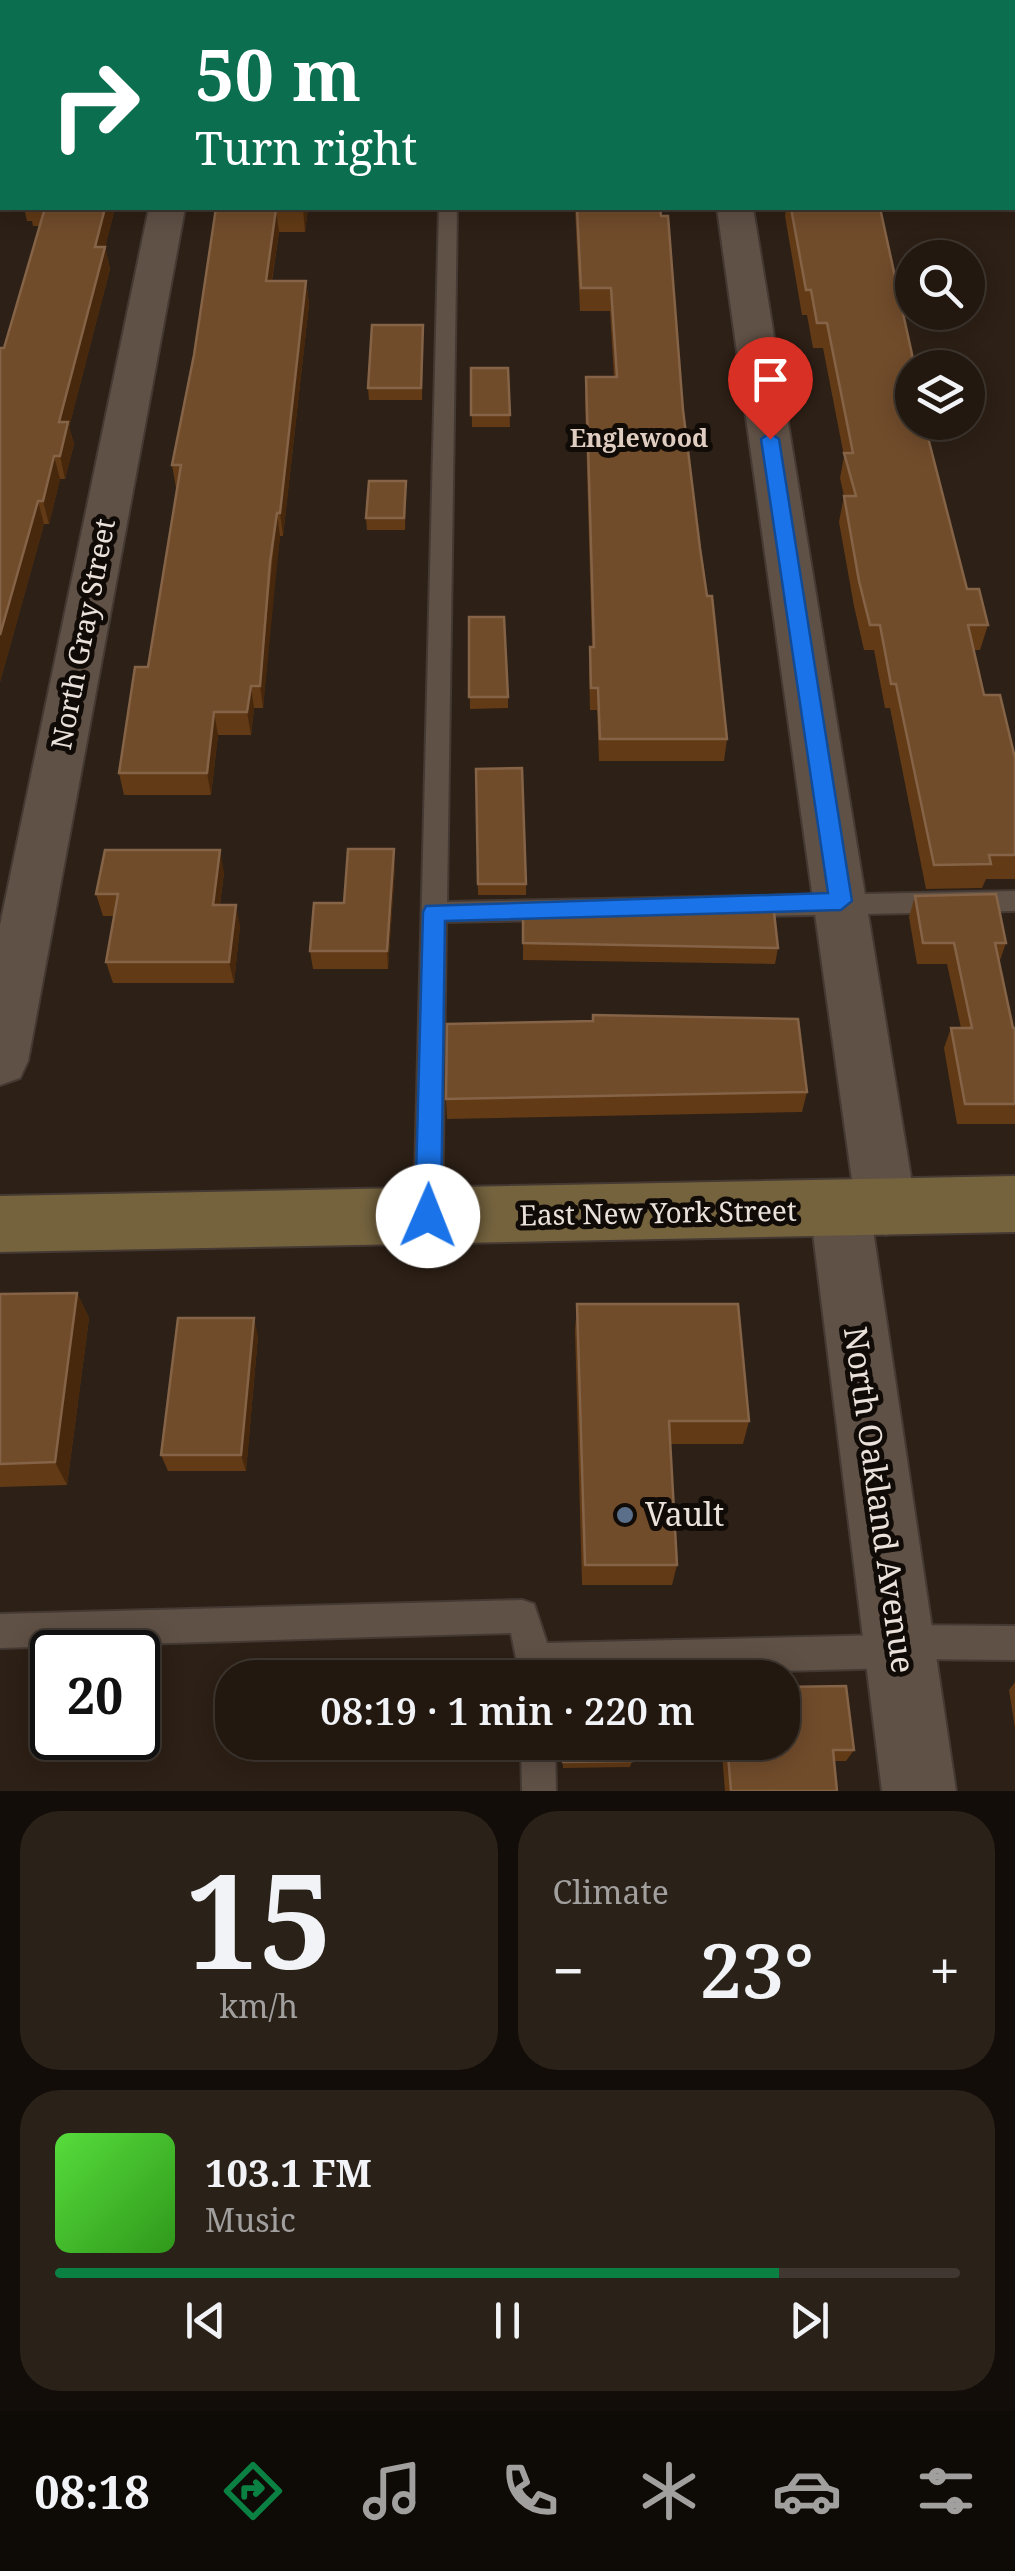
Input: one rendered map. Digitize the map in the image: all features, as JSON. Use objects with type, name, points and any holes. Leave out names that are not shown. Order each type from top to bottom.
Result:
[{"type":"main road","name":"East New York Street","points":[[0,1224],[1015,1204]]},
{"type":"street","name":"North Gray Street","points":[[0,1061],[14,916],[167,210]]},
{"type":"street","name":"North Oakland Avenue","points":[[735,210],[841,901],[899,1647],[919,1791]]},
{"type":"lane","points":[[428,1216],[448,210]]},
{"type":"lane","points":[[434,912],[841,901],[1015,901]]},
{"type":"lane","points":[[0,1631],[522,1616],[534,1660]]},
{"type":"lane","points":[[684,1660],[1015,1643]]},
{"type":"lane","points":[[538,1760],[539,1791]]},
{"type":"building","points":[[44,210],[104,210],[95,247],[105,247],[59,422],[68,422],[60,456],[54,456],[43,501],[38,501],[0,635],[0,348],[4,348]]},
{"type":"building","points":[[216,210],[276,210],[266,281],[306,281],[280,513],[270,562],[260,686],[251,686],[247,712],[214,712],[207,773],[119,773],[135,667],[148,667],[181,465],[172,465],[194,355]]},
{"type":"building","points":[[577,210],[660,210],[661,216],[668,216],[683,410],[707,596],[712,596],[727,739],[600,739],[598,688],[591,688],[590,647],[594,647],[586,377],[617,377],[611,288],[581,288]]},
{"type":"building","points":[[791,210],[880,210],[895,277],[895,330],[907,330],[911,350],[895,350],[895,440],[929,440],[967,589],[979,589],[988,625],[968,625],[984,695],[1000,695],[1015,758],[1015,855],[989,855],[991,864],[934,865],[896,684],[891,684],[880,625],[870,625],[859,581],[844,496],[856,496],[844,453],[853,453],[827,323],[817,323],[811,290],[806,290]]},
{"type":"building","points":[[372,325],[423,325],[421,388],[368,388]]},
{"type":"building","points":[[471,368],[508,368],[510,415],[471,415]]},
{"type":"building","points":[[369,481],[406,481],[404,518],[366,518]]},
{"type":"building","points":[[469,617],[504,617],[508,697],[469,697]]},
{"type":"building","points":[[522,768],[526,884],[478,884],[476,769]]},
{"type":"building","points":[[348,849],[394,849],[387,951],[310,951],[314,903],[344,903]]},
{"type":"building","points":[[105,850],[220,850],[213,905],[236,905],[229,962],[106,962],[118,894],[96,894]]},
{"type":"building","points":[[996,894],[1006,943],[995,943],[1015,1028],[1015,1104],[965,1104],[951,1028],[972,1028],[954,943],[923,943],[915,896]]},
{"type":"building","points":[[773,903],[778,948],[523,943],[523,910],[703,909],[703,904]]},
{"type":"building","points":[[593,1015],[798,1019],[807,1092],[446,1099],[447,1024],[593,1021]]},
{"type":"building","points":[[77,1293],[55,1462],[0,1464],[0,1294]]},
{"type":"building","name":"Vault","points":[[577,1304],[738,1304],[749,1421],[669,1421],[677,1565],[585,1565]]},
{"type":"building","points":[[178,1318],[254,1318],[241,1455],[161,1455]]},
{"type":"building","points":[[846,1686],[854,1750],[833,1750],[837,1791],[731,1791],[728,1760],[800,1760],[800,1687]]},
{"type":"building","points":[[563,1760],[632,1761],[563,1762]]},
{"type":"place","name":"Vault","points":[[625,1515]]},
{"type":"district","name":"Englewood","points":[[639,438]]},
{"type":"route","points":[[428,1216],[434,912],[841,901],[770,439]]}]
